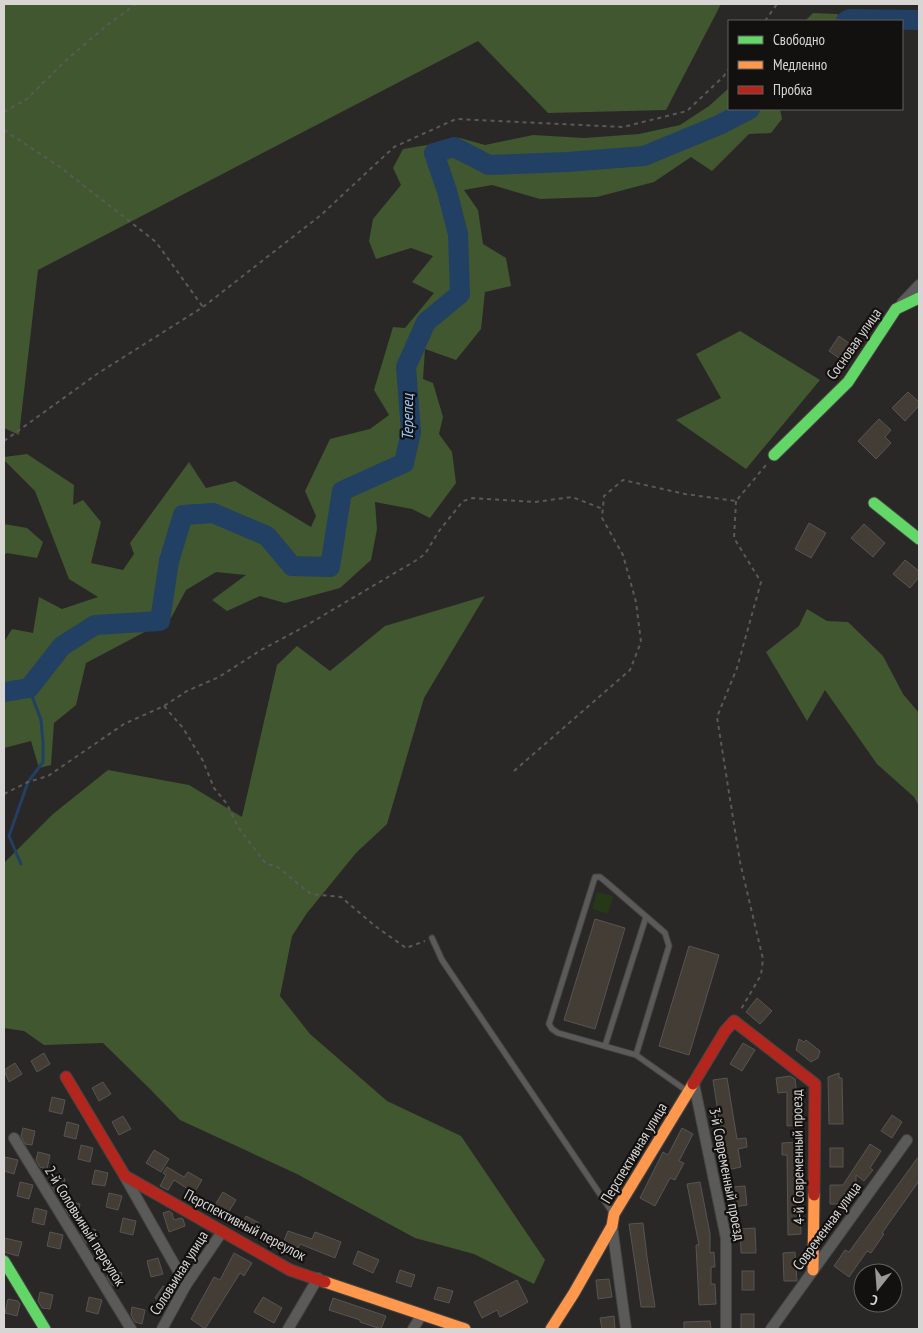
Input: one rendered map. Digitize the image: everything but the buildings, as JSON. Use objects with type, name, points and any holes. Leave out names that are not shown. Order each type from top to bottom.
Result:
[{"type":"street","points":[[896,309],[919,285]]},
{"type":"street","name":"Сосновая улица","points":[[774,455],[848,382],[896,309],[919,298]]},
{"type":"street","points":[[874,503],[919,539]]},
{"type":"street","name":"Перспективная улица","points":[[551,1329],[612,1226],[614,1214],[725,1031],[734,1021]]},
{"type":"street","name":"4-й Современный проезд","points":[[734,1021],[815,1084],[813,1270]]},
{"type":"street","name":"Перспективный переулок","points":[[66,1077],[125,1176],[290,1270],[465,1329]]},
{"type":"street","name":"3-й Современный проезд","points":[[692,1088],[726,1238],[726,1329]]},
{"type":"street","name":"2-й Соловьиный переулок","points":[[14,1138],[131,1329]]},
{"type":"street","name":"Современная улица","points":[[771,1329],[907,1140]]},
{"type":"street","points":[[125,1176],[186,1285]]},
{"type":"street","points":[[612,1226],[626,1329]]},
{"type":"street","name":"Соловьиная улица","points":[[162,1329],[186,1285],[222,1232]]},
{"type":"street","points":[[4,1261],[45,1329]]},
{"type":"street","points":[[288,1329],[318,1278]]},
{"type":"street","points":[[413,1329],[422,1314]]},
{"type":"lane","points":[[636,1055],[669,946],[669,940],[665,933],[600,877],[594,877],[550,1024],[552,1029],[558,1033],[636,1055],[692,1088]]},
{"type":"lane","points":[[605,1046],[646,917]]},
{"type":"lane","points":[[432,938],[442,960],[614,1214]]},
{"type":"path","points":[[4,112],[27,99],[64,62],[106,26],[136,4]]},
{"type":"path","points":[[765,20],[777,4]]},
{"type":"path","points":[[4,441],[97,374],[203,307],[321,215],[394,147],[456,119],[623,127],[687,111],[724,77],[728,71]]},
{"type":"path","points":[[4,130],[60,167],[156,242],[203,307]]},
{"type":"path","points":[[734,1021],[761,975],[763,959],[740,862],[717,717],[737,668],[761,582],[734,538],[736,501],[774,455]]},
{"type":"path","points":[[514,771],[630,670],[641,642],[636,602],[624,555],[602,518],[604,496],[623,480],[685,494],[736,501]]},
{"type":"path","points":[[4,794],[28,782],[48,776],[124,724],[164,706],[225,673],[261,650],[415,561],[425,554],[463,501],[483,498],[535,502],[572,496],[603,509]]},
{"type":"path","points":[[164,706],[183,728],[203,761],[214,788],[228,804],[238,827],[266,864],[276,866],[311,894],[341,897],[375,926],[406,948],[432,938]]},
{"type":"green space","points":[[4,4],[721,4],[666,110],[548,113],[478,41],[38,270],[19,435],[4,428]]},
{"type":"green space","points":[[813,13],[837,14],[845,20],[806,20]]},
{"type":"green space","points":[[728,89],[728,110],[780,110],[782,119],[771,133],[749,134],[712,171],[691,157],[654,182],[597,197],[540,199],[492,185],[464,190],[478,210],[483,244],[506,258],[511,286],[485,292],[481,329],[456,360],[425,349],[423,379],[433,383],[443,417],[439,434],[452,452],[456,483],[430,518],[412,509],[375,502],[377,529],[371,560],[340,588],[285,603],[260,596],[227,611],[212,600],[246,575],[216,572],[186,590],[171,618],[86,663],[76,705],[54,723],[51,765],[39,768],[31,741],[4,748],[4,642],[12,629],[33,633],[39,597],[62,609],[98,597],[69,579],[35,491],[4,460],[4,457],[27,454],[74,485],[73,505],[83,500],[101,522],[91,563],[123,570],[134,554],[130,543],[189,462],[206,488],[235,481],[311,527],[316,516],[305,491],[330,439],[370,429],[389,415],[374,390],[393,327],[405,328],[434,293],[412,282],[433,256],[411,248],[376,259],[369,241],[373,219],[401,185],[393,168],[403,149],[460,138],[485,145],[533,135],[584,138],[639,134],[680,125],[709,106]]},
{"type":"green space","points":[[740,331],[820,380],[746,469],[676,420],[721,398],[696,354]]},
{"type":"green space","points":[[4,524],[27,528],[43,542],[37,558],[7,553],[4,555]]},
{"type":"green space","points":[[485,596],[424,698],[387,824],[356,853],[307,913],[292,936],[280,996],[310,1034],[387,1101],[461,1136],[545,1260],[534,1284],[474,1254],[415,1238],[297,1174],[180,1120],[103,1043],[44,1045],[24,1031],[4,1028],[4,863],[53,814],[108,770],[189,785],[242,817],[277,665],[297,646],[330,671],[385,626]]},
{"type":"green space","points":[[807,609],[827,621],[848,622],[883,656],[903,694],[919,713],[919,806],[914,797],[877,764],[825,690],[807,721],[766,652],[799,626]]},
{"type":"green space","points":[[597,892],[613,896],[608,914],[592,909]]},
{"type":"waterway","name":"Терепец","points":[[848,20],[919,20]]},
{"type":"waterway","name":"Терепец","points":[[4,692],[29,688],[62,646],[95,625],[160,621],[169,561],[183,515],[213,513],[267,536],[292,566],[330,567],[342,491],[404,463],[411,432],[406,367],[426,322],[460,294],[458,234],[447,191],[434,153],[454,147],[489,165],[567,162],[644,156],[719,125],[748,110]]},
{"type":"waterway","points":[[21,864],[9,836],[28,782],[43,762],[41,720],[29,688]]},
{"type":"traffic: fast","points":[[774,455],[848,382],[896,309],[919,298]]},
{"type":"traffic: fast","points":[[874,503],[919,539]]},
{"type":"traffic: fast","points":[[4,1261],[45,1329]]},
{"type":"traffic: slow","points":[[551,1329],[612,1226],[614,1214],[693,1084]]},
{"type":"traffic: slow","points":[[813,1270],[814,1195]]},
{"type":"traffic: slow","points":[[325,1282],[465,1329]]},
{"type":"traffic: jam","points":[[693,1084],[725,1031],[734,1021],[815,1084],[814,1195]]},
{"type":"traffic: jam","points":[[66,1077],[125,1176],[290,1270],[325,1282]]}]
